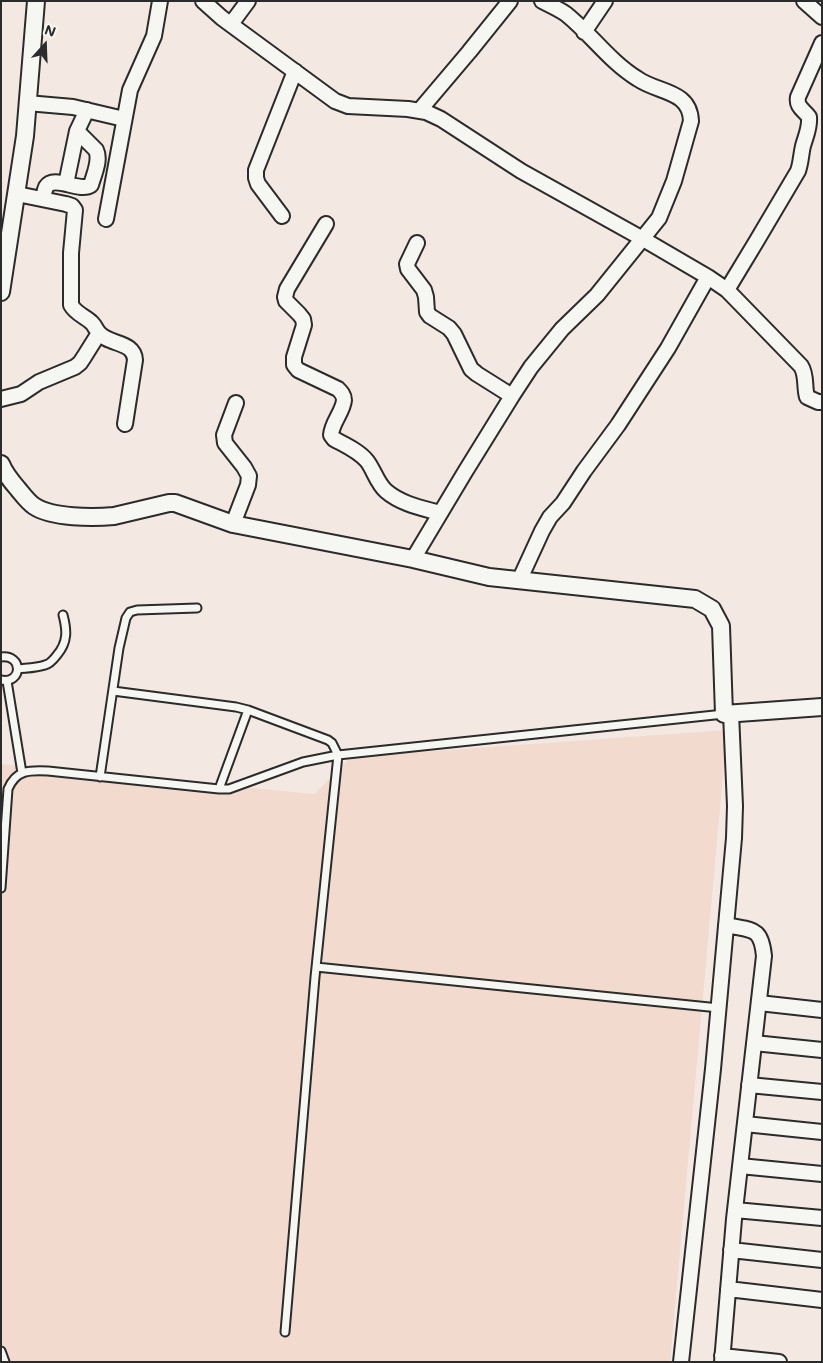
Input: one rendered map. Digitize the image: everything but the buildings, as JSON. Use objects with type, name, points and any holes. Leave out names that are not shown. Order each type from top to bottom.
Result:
[{"type":"street","points":[[1,292],[25,136],[36,1]]},
{"type":"street","points":[[106,219],[130,90],[154,36],[160,1]]},
{"type":"street","points":[[203,1],[231,24],[335,100],[348,106],[408,108],[426,112],[442,119],[521,171],[708,277],[726,290],[802,366],[805,371],[808,397],[822,402]]},
{"type":"street","points":[[231,24],[248,1]]},
{"type":"street","points":[[419,111],[470,52],[510,1]]},
{"type":"street","points":[[413,559],[530,367],[556,337],[597,296],[659,218],[674,181],[691,121],[691,113],[688,106],[681,99],[673,93],[651,87],[632,76],[565,14],[542,1]]},
{"type":"street","points":[[584,32],[604,1]]},
{"type":"street","points":[[804,1],[822,17]]},
{"type":"street","points":[[726,290],[798,171],[809,129],[810,117],[797,102],[822,43]]},
{"type":"street","points":[[282,216],[258,184],[256,170],[295,71]]},
{"type":"street","points":[[28,103],[73,107],[124,119]]},
{"type":"street","points":[[66,184],[77,131],[87,110]]},
{"type":"street","points":[[43,199],[46,187],[51,183],[82,188],[92,184],[98,158],[96,150],[77,131]]},
{"type":"street","points":[[17,194],[66,204],[72,206],[75,210],[71,253],[71,305],[74,311],[90,321],[99,333],[130,348],[134,354],[135,360],[126,424]]},
{"type":"street","points":[[326,224],[287,289],[285,297],[286,301],[300,314],[304,325],[294,357],[294,365],[298,370],[338,389],[343,395],[344,400],[332,428],[331,435],[334,439],[362,456],[368,462],[381,486],[387,492],[409,504],[440,513]]},
{"type":"street","points":[[417,244],[407,264],[408,269],[424,290],[427,312],[454,334],[476,374],[512,396]]},
{"type":"street","points":[[519,581],[550,517],[563,503],[618,425],[668,348],[708,277]]},
{"type":"street","points":[[1,399],[21,394],[39,382],[75,367],[80,363],[99,333]]},
{"type":"street","points":[[233,524],[248,485],[249,476],[225,443],[224,435],[236,403]]},
{"type":"street","points":[[2,466],[8,478],[32,505],[61,515],[114,516],[175,503],[233,524],[413,559],[489,577],[695,599],[712,609],[721,626],[735,806],[734,838],[719,1008],[681,1362]]},
{"type":"street","points":[[728,713],[822,708]]},
{"type":"street","points":[[726,926],[754,932],[758,935],[762,942],[764,956],[735,1210],[722,1359],[779,1362]]},
{"type":"street","points":[[759,1003],[822,1010]]},
{"type":"street","points":[[754,1043],[822,1050]]},
{"type":"street","points":[[749,1085],[822,1092]]},
{"type":"street","points":[[745,1124],[822,1132]]},
{"type":"street","points":[[740,1166],[822,1174]]},
{"type":"street","points":[[735,1210],[822,1218]]},
{"type":"street","points":[[731,1250],[822,1260]]},
{"type":"street","points":[[728,1289],[822,1300]]},
{"type":"lane","points":[[100,777],[126,618],[130,612],[137,610],[197,608]]},
{"type":"lane","points":[[18,670],[46,665],[59,653],[66,640],[67,632],[63,614]]},
{"type":"lane","points":[[1,656],[13,659],[18,670],[14,677],[4,681],[22,773]]},
{"type":"lane","points":[[113,690],[248,710],[328,740],[332,743],[338,755],[316,967],[285,1332]]},
{"type":"lane","points":[[219,789],[248,710]]},
{"type":"lane","points":[[1,888],[8,789],[11,782],[22,773],[34,770],[229,789],[304,762],[338,755],[728,713]]},
{"type":"lane","points":[[316,967],[719,1008]]},
{"type":"lane","points":[[1,1351],[4,1362]]},
{"type":"shaded area","points":[[727,730],[670,1362],[1,1362],[1,764],[315,794],[351,757]]}]
